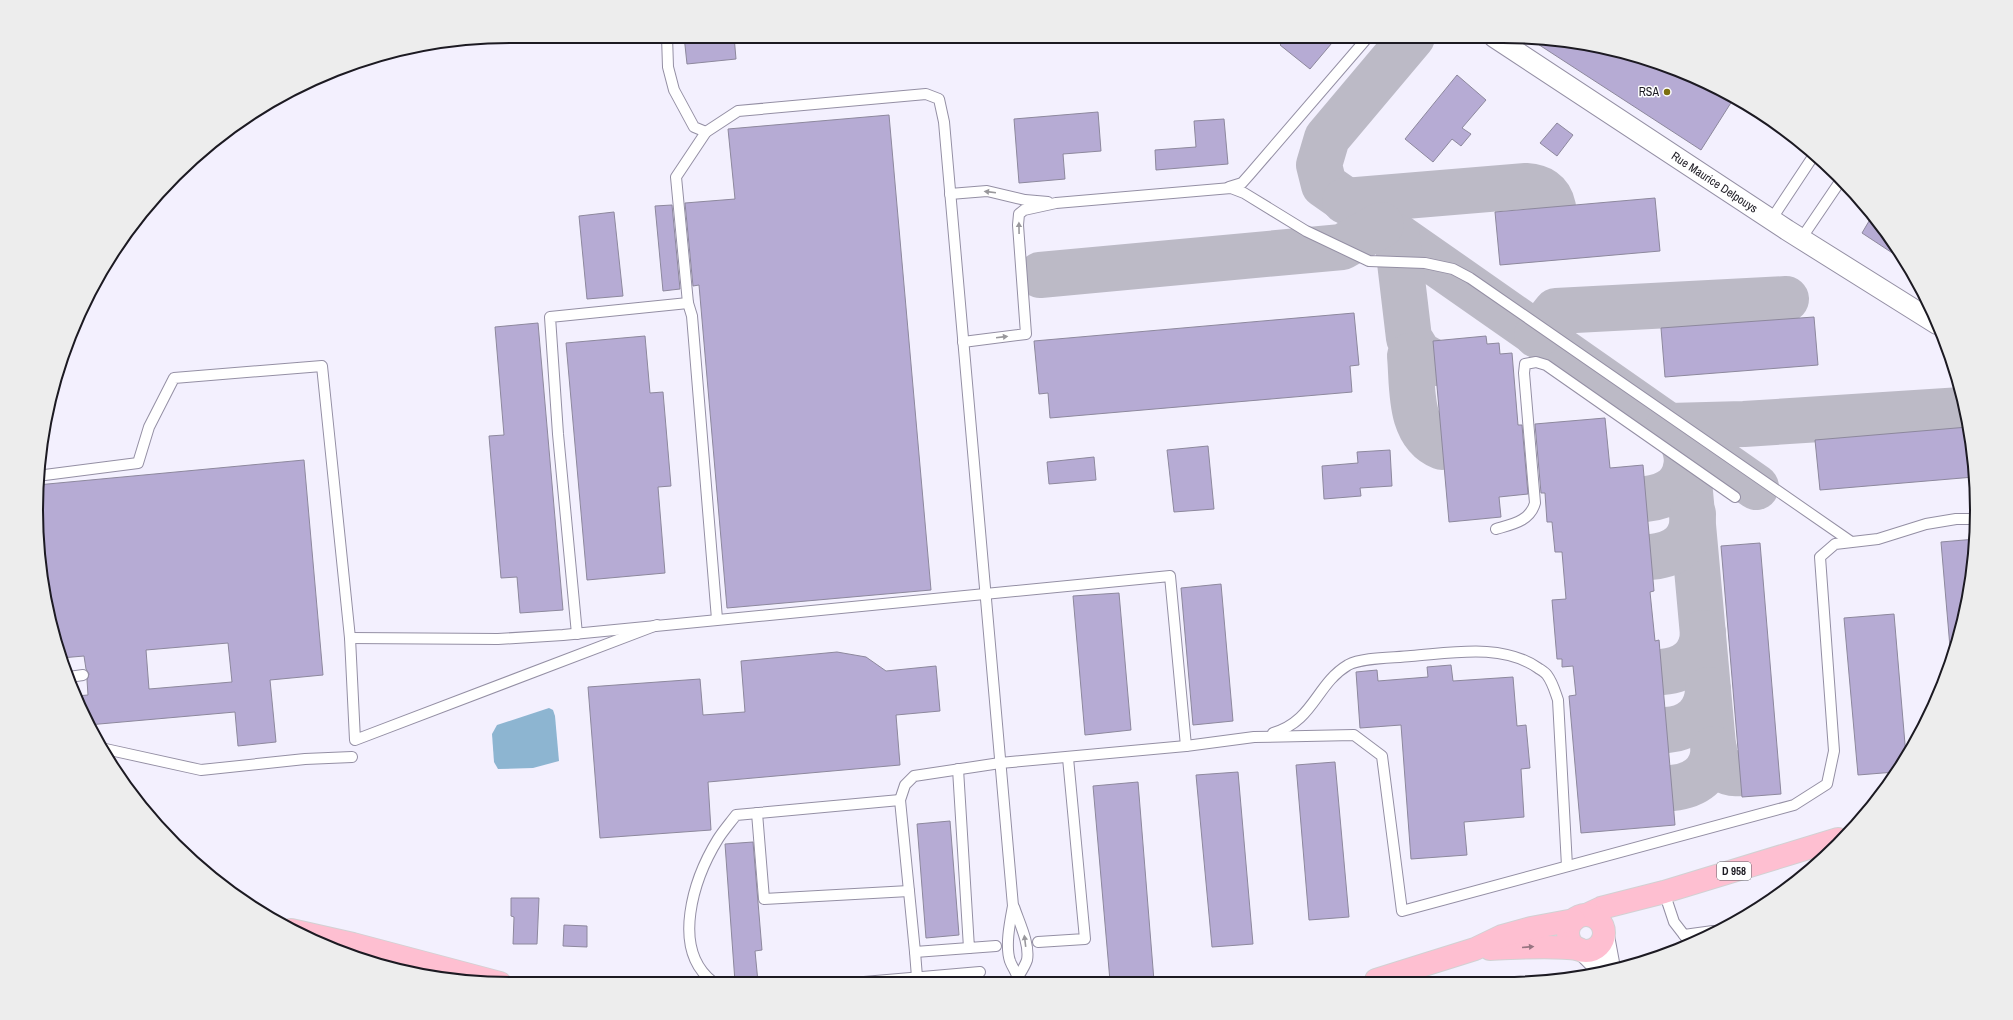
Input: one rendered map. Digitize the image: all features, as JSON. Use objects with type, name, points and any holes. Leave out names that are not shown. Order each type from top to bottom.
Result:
[{"type":"main road","name":"D 958","points":[[1386,977],[1475,949],[1502,936],[1531,928],[1580,918],[1601,908],[1664,892],[1832,841]]},
{"type":"main road","points":[[1604,934],[1598,920],[1580,918],[1569,930],[1569,936],[1574,946],[1580,950],[1594,949],[1602,942],[1604,934],[1615,914],[1628,901]]},
{"type":"main road","points":[[330,940],[467,975]]},
{"type":"main road","name":"D 958","points":[[1475,949],[1562,946],[1580,950]]},
{"type":"street","name":"Rue Maurice Delpouys","points":[[1503,43],[1801,240],[1929,319]]},
{"type":"street","points":[[1604,934],[1609,964]]},
{"type":"street","points":[[1580,950],[1599,967]]},
{"type":"lane","points":[[666,43],[668,67],[674,90],[694,127],[706,132]]},
{"type":"lane","points":[[950,194],[987,191],[1025,200],[1056,202],[1233,187],[1242,183],[1363,43]]},
{"type":"lane","points":[[716,619],[692,316],[688,303],[676,177],[706,132],[738,111],[926,94],[939,99],[944,122],[1013,906],[1008,938],[1010,960],[1017,977]]},
{"type":"lane","points":[[1771,220],[1811,159]]},
{"type":"lane","points":[[1801,240],[1838,185]]},
{"type":"lane","points":[[1221,188],[1238,190],[1306,231],[1368,261],[1425,263],[1454,269],[1470,278],[1850,541]]},
{"type":"lane","points":[[963,342],[1026,334],[1018,226],[1019,214],[1024,210],[1056,202]]},
{"type":"lane","points":[[577,634],[558,434],[550,317],[688,303]]},
{"type":"lane","points":[[1496,529],[1513,524],[1529,516],[1536,503],[1524,373],[1525,364],[1531,362],[1546,365],[1735,498]]},
{"type":"lane","points":[[44,475],[138,463],[149,426],[174,378],[322,366],[350,638],[355,740],[657,625]]},
{"type":"lane","points":[[1254,737],[1354,735],[1382,756],[1402,911],[1794,805],[1827,784],[1834,751],[1820,557],[1834,544],[1878,538],[1926,524],[1956,519],[1970,519]]},
{"type":"lane","points":[[350,638],[498,638],[577,634],[716,619],[1170,576],[1186,746]]},
{"type":"lane","points":[[980,972],[917,977],[900,800],[905,785],[914,776],[1000,763],[1068,758],[1186,746],[1254,737],[1287,729],[1297,722],[1331,680],[1350,664],[1368,660],[1477,651],[1508,655],[1531,663],[1547,674],[1554,686],[1558,700],[1567,866]]},
{"type":"lane","points":[[74,677],[83,676]]},
{"type":"lane","points":[[110,750],[201,770],[305,759],[352,757]]},
{"type":"lane","points":[[1038,942],[1085,939],[1068,758]]},
{"type":"lane","points":[[958,769],[969,948]]},
{"type":"lane","points":[[708,977],[700,970],[689,940],[688,919],[699,881],[717,840],[736,815],[900,800]]},
{"type":"lane","points":[[757,813],[764,899],[909,891]]},
{"type":"lane","points":[[1664,892],[1674,922],[1687,939]]},
{"type":"lane","points":[[1013,906],[1025,936],[1027,960],[1019,977]]},
{"type":"lane","points":[[1684,935],[1702,933]]},
{"type":"lane","points":[[915,952],[996,946]]},
{"type":"water","points":[[549,708],[553,710],[555,716],[559,761],[533,768],[498,769],[494,762],[492,734],[497,725]]},
{"type":"building","points":[[685,43],[735,43],[736,59],[687,64]]},
{"type":"building","points":[[1282,43],[1332,43],[1310,69],[1280,45]]},
{"type":"building","name":"RSA","points":[[1538,44],[1594,52],[1624,59],[1682,79],[1710,91],[1731,103],[1701,150]]},
{"type":"building","points":[[1457,75],[1486,100],[1462,128],[1471,134],[1461,146],[1452,139],[1433,162],[1405,139]]},
{"type":"building","points":[[1098,112],[1101,151],[1063,154],[1065,179],[1019,183],[1014,119]]},
{"type":"building","points":[[889,115],[931,590],[727,608],[699,285],[693,286],[685,203],[735,199],[728,129]]},
{"type":"building","points":[[1224,119],[1228,164],[1156,170],[1155,150],[1196,147],[1194,121]]},
{"type":"building","points":[[1557,123],[1573,135],[1557,156],[1540,143]]},
{"type":"building","points":[[1655,198],[1660,251],[1500,265],[1495,212]]},
{"type":"building","points":[[672,205],[680,289],[663,291],[655,206]]},
{"type":"building","points":[[614,212],[623,296],[587,299],[579,216]]},
{"type":"building","points":[[1869,221],[1892,253],[1862,233]]},
{"type":"building","points":[[1354,313],[1359,365],[1350,366],[1352,392],[1050,418],[1048,393],[1039,394],[1034,341]]},
{"type":"building","points":[[1814,317],[1818,365],[1665,377],[1661,328]]},
{"type":"building","points":[[538,323],[563,610],[520,613],[517,577],[501,578],[489,436],[504,435],[495,327]]},
{"type":"building","points":[[645,336],[650,393],[663,392],[671,486],[658,487],[665,573],[587,580],[566,343]]},
{"type":"building","points":[[1486,336],[1487,344],[1499,343],[1500,354],[1512,353],[1518,425],[1522,425],[1528,494],[1499,497],[1501,517],[1449,522],[1433,341]]},
{"type":"building","points":[[1605,418],[1610,468],[1643,465],[1654,591],[1650,592],[1655,641],[1659,640],[1675,825],[1581,833],[1569,696],[1576,695],[1573,666],[1562,667],[1562,659],[1557,659],[1552,600],[1566,599],[1562,552],[1555,552],[1552,522],[1547,522],[1545,493],[1541,493],[1535,424]]},
{"type":"building","points":[[1962,427],[1969,477],[1820,490],[1815,440]]},
{"type":"building","points":[[1208,446],[1214,509],[1174,512],[1167,450]]},
{"type":"building","points":[[1390,450],[1392,486],[1360,488],[1361,496],[1324,499],[1322,466],[1358,463],[1357,452]]},
{"type":"building","points":[[1094,457],[1096,480],[1049,484],[1047,462]]},
{"type":"building","points":[[304,460],[323,675],[270,680],[276,742],[238,746],[235,712],[95,724],[82,696],[88,695],[87,680],[89,674],[86,669],[84,656],[67,657],[59,631],[47,571],[44,541],[44,484]],"holes":[[[228,643],[232,682],[149,689],[146,650]]]},
{"type":"building","points":[[1969,540],[1961,601],[1950,645],[1941,542]]},
{"type":"building","points":[[1760,543],[1781,794],[1742,797],[1721,546]]},
{"type":"building","points":[[1221,584],[1233,721],[1193,725],[1181,588]]},
{"type":"building","points":[[1119,593],[1131,730],[1085,735],[1073,596]]},
{"type":"building","points":[[1894,614],[1905,747],[1888,773],[1858,775],[1844,618]]},
{"type":"building","points":[[837,652],[866,657],[886,671],[936,666],[940,711],[896,715],[900,765],[708,782],[711,830],[600,838],[588,687],[700,679],[703,715],[745,712],[741,661]]},
{"type":"building","points":[[1451,665],[1453,681],[1513,677],[1517,726],[1526,725],[1530,768],[1521,769],[1524,817],[1464,822],[1467,855],[1411,859],[1401,725],[1360,728],[1356,672],[1377,670],[1378,681],[1428,677],[1427,667]]},
{"type":"building","points":[[1335,762],[1349,917],[1309,920],[1296,765]]},
{"type":"building","points":[[1238,772],[1253,944],[1212,947],[1196,775]]},
{"type":"building","points":[[1138,782],[1154,977],[1110,977],[1093,786]]},
{"type":"building","points":[[950,821],[959,935],[926,938],[917,824]]},
{"type":"building","points":[[753,842],[762,950],[755,951],[758,977],[735,977],[725,844]]},
{"type":"building","points":[[511,898],[539,898],[537,944],[513,944],[514,917],[511,916]]},
{"type":"building","points":[[564,925],[587,926],[587,947],[563,946]]},
{"type":"taxiway","points":[[1407,43],[1327,138],[1319,165],[1324,185],[1756,487]]},
{"type":"taxiway","points":[[1345,201],[1526,186],[1544,191],[1552,202],[1553,207]]},
{"type":"taxiway","points":[[1040,275],[1342,247],[1381,225]]},
{"type":"taxiway","points":[[1397,237],[1409,338],[1419,354],[1435,363]]},
{"type":"taxiway","points":[[1537,335],[1556,311],[1786,299]]},
{"type":"taxiway","points":[[1410,356],[1412,395],[1418,420],[1423,431],[1431,440],[1442,447]]},
{"type":"taxiway","points":[[1669,426],[1744,424],[1959,410]]},
{"type":"taxiway","points":[[1669,426],[1677,433],[1682,441],[1687,459],[1714,756],[1718,764],[1727,772],[1740,773]]},
{"type":"taxiway","points":[[1646,499],[1663,495],[1676,488],[1684,476],[1687,459]]},
{"type":"taxiway","points":[[1651,557],[1669,553],[1682,545],[1690,532],[1693,514]]},
{"type":"taxiway","points":[[1662,672],[1678,669],[1691,661],[1696,656],[1702,642],[1703,633]]},
{"type":"taxiway","points":[[1667,730],[1683,726],[1696,719],[1704,707],[1708,690]]},
{"type":"taxiway","points":[[1672,788],[1688,785],[1701,777],[1710,765],[1713,758],[1714,749]]},
{"type":"place","name":"RSA","points":[[1667,92]]}]
